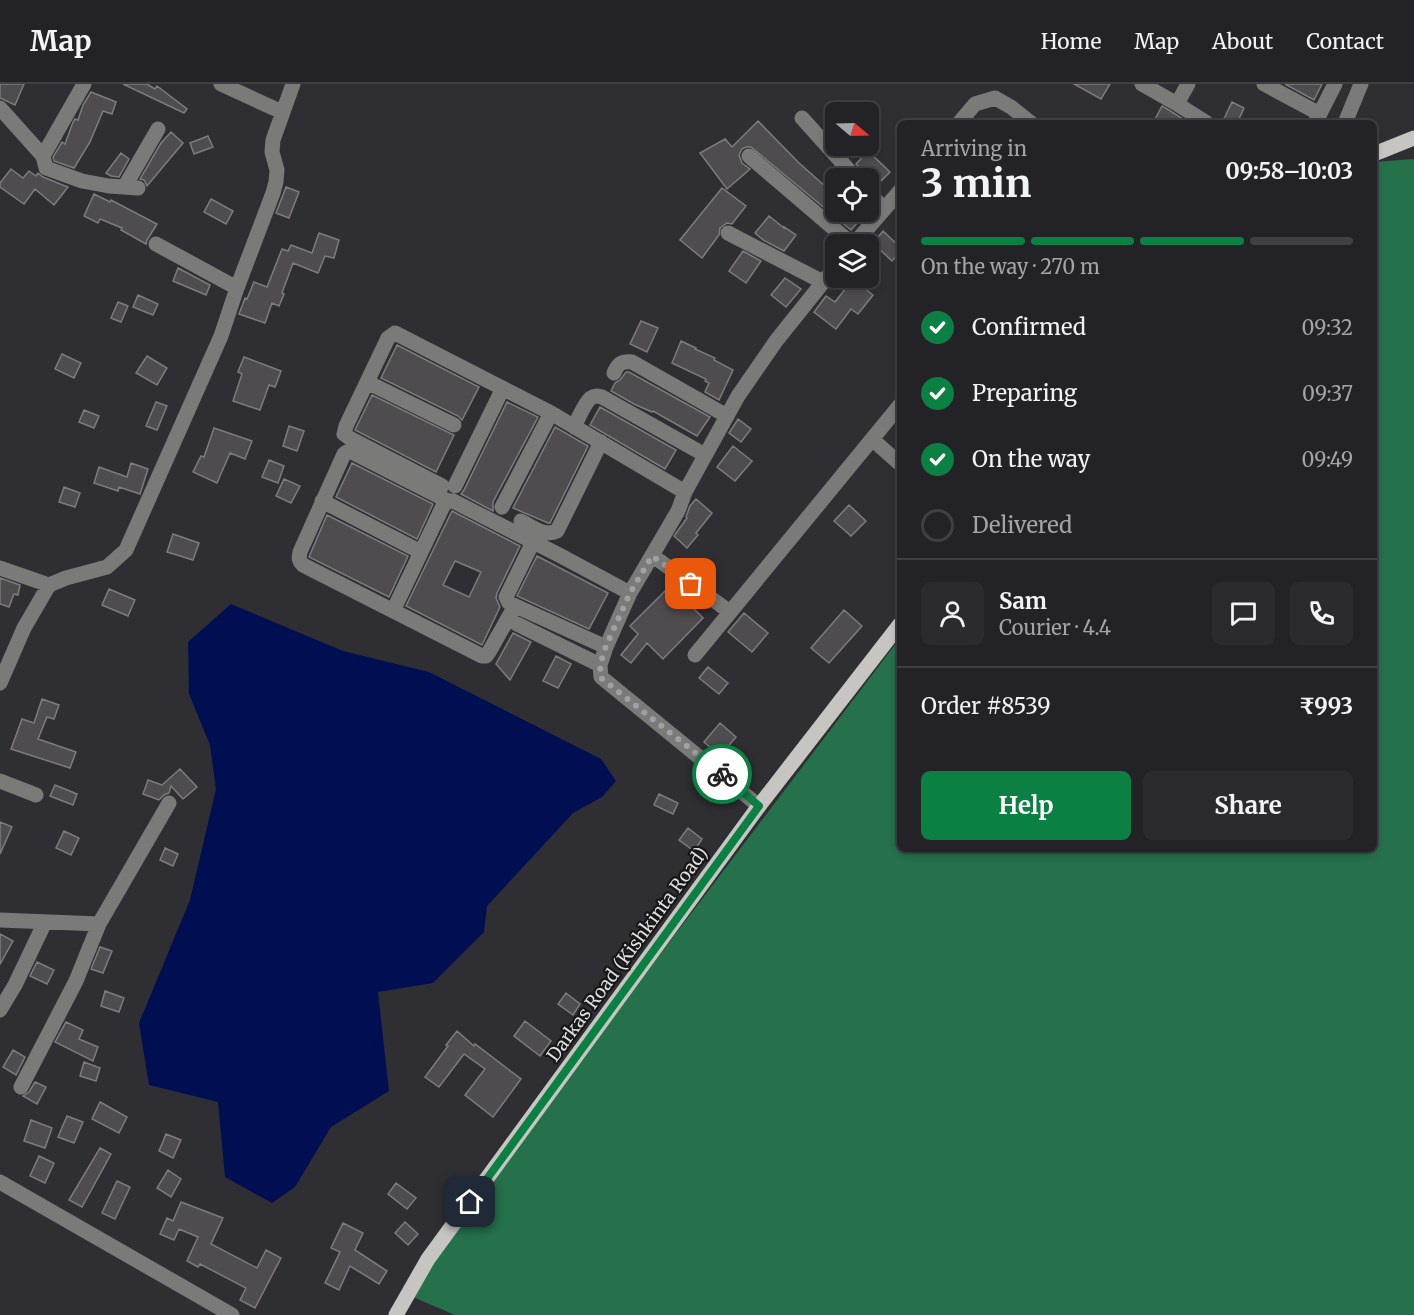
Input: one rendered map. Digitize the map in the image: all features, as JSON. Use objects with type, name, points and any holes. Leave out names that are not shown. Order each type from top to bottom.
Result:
[{"type":"main road","points":[[1377,153],[1414,138]]},
{"type":"main road","name":"Darkas Road (Kishkinta Road)","points":[[396,1315],[428,1259],[759,806],[897,628]]},
{"type":"street","points":[[43,156],[84,84]]},
{"type":"street","points":[[221,84],[282,112]]},
{"type":"street","points":[[0,683],[24,628],[49,585],[107,567],[126,550],[221,336],[276,182],[277,170],[272,152],[273,140],[293,84]]},
{"type":"street","points":[[1142,84],[1202,120]]},
{"type":"street","points":[[1177,104],[1188,84]]},
{"type":"street","points":[[1264,84],[1317,118],[1335,84]]},
{"type":"street","points":[[1346,120],[1361,84]]},
{"type":"street","points":[[962,120],[975,104],[994,91],[1027,120]]},
{"type":"street","points":[[0,108],[43,156],[46,168],[82,181],[109,186],[131,187],[158,129]]},
{"type":"street","points":[[802,118],[847,168]]},
{"type":"street","points":[[749,156],[841,234]]},
{"type":"street","points":[[862,234],[897,194]]},
{"type":"street","points":[[879,204],[884,209]]},
{"type":"street","points":[[728,233],[823,282]]},
{"type":"street","points":[[156,244],[237,288]]},
{"type":"street","points":[[759,806],[601,678],[600,665],[630,593],[678,511],[685,492],[738,396],[776,341],[825,280]]},
{"type":"street","points":[[630,593],[453,501],[448,491],[345,436],[344,431],[388,338],[396,333],[551,413],[685,492]]},
{"type":"street","points":[[614,373],[617,365],[632,362],[727,416]]},
{"type":"street","points":[[367,382],[454,425]]},
{"type":"street","points":[[393,611],[448,491],[502,388]]},
{"type":"street","points":[[574,427],[587,403],[597,395],[705,455]]},
{"type":"street","points":[[695,654],[897,409]]},
{"type":"street","points":[[502,507],[551,413]]},
{"type":"street","points":[[872,439],[897,461]]},
{"type":"street","points":[[521,521],[549,534],[557,531],[601,442]]},
{"type":"street","points":[[448,491],[352,452],[347,452],[344,454],[300,552],[300,562],[482,656],[486,656],[489,652],[515,606]]},
{"type":"street","points":[[322,501],[421,552]]},
{"type":"street","points":[[533,542],[507,597],[509,603],[606,646]]},
{"type":"street","points":[[652,556],[730,612]]},
{"type":"street","points":[[0,568],[49,585]]},
{"type":"street","points":[[517,624],[600,665]]},
{"type":"street","points":[[0,781],[36,795]]},
{"type":"street","points":[[21,1087],[76,981],[99,924],[169,803]]},
{"type":"street","points":[[0,920],[99,924]]},
{"type":"street","points":[[0,1010],[15,985],[45,922]]},
{"type":"street","points":[[0,1182],[232,1315]]},
{"type":"green space","points":[[1414,159],[1414,1315],[455,1315],[406,1294],[897,642],[897,852],[1377,852],[1377,162]]},
{"type":"shaded area","points":[[231,604],[343,651],[429,672],[601,759],[616,781],[602,797],[573,813],[487,906],[484,932],[433,983],[378,992],[389,1091],[331,1127],[295,1187],[272,1203],[225,1177],[218,1102],[149,1085],[139,1023],[190,900],[216,789],[210,745],[189,694],[188,642]]},
{"type":"building","points":[[0,84],[24,84],[15,105],[0,98]]},
{"type":"building","points":[[123,84],[147,84],[155,89],[157,86],[187,109],[184,113]]},
{"type":"building","points":[[1074,84],[1110,84],[1101,99]]},
{"type":"building","points":[[1285,84],[1322,84],[1314,100]]},
{"type":"building","points":[[91,92],[116,102],[112,114],[103,111],[90,142],[74,168],[54,161],[53,157],[62,142],[65,144],[73,122],[75,119],[78,120]]},
{"type":"building","points":[[1232,102],[1244,108],[1238,120],[1223,120]]},
{"type":"building","points":[[1162,106],[1184,120],[1155,120]]},
{"type":"building","points":[[758,121],[825,186],[825,208],[751,147],[742,149],[739,155],[742,163],[750,169],[727,189],[700,153],[725,139],[732,147]]},
{"type":"building","points":[[171,132],[183,143],[147,186],[144,180],[140,179],[161,143]]},
{"type":"building","points":[[208,136],[213,147],[194,154],[190,143]]},
{"type":"building","points":[[121,153],[129,159],[119,177],[111,176],[106,173]]},
{"type":"building","points":[[863,156],[873,156],[890,172],[879,183],[879,168],[860,168],[856,164]]},
{"type":"building","points":[[11,169],[23,178],[29,171],[36,176],[38,173],[68,187],[54,205],[35,189],[24,204],[0,187],[0,183]]},
{"type":"building","points":[[286,187],[299,192],[289,218],[276,213]]},
{"type":"building","points":[[722,188],[746,206],[732,224],[727,223],[720,228],[719,235],[702,258],[680,240]]},
{"type":"building","points":[[94,194],[110,202],[111,200],[157,224],[146,244],[121,230],[122,228],[100,219],[98,223],[84,216]]},
{"type":"building","points":[[211,199],[233,211],[226,224],[204,212]]},
{"type":"building","points":[[769,216],[796,235],[784,251],[755,233]]},
{"type":"building","points":[[841,222],[858,222],[851,230]]},
{"type":"building","points":[[883,231],[897,244],[897,255],[892,261],[879,249],[879,236]]},
{"type":"building","points":[[319,233],[339,240],[334,258],[325,256],[318,273],[293,263],[279,306],[272,303],[265,323],[239,314],[254,282],[267,287],[282,249],[288,251],[291,245],[312,253]]},
{"type":"building","points":[[743,251],[761,261],[746,283],[729,271]]},
{"type":"building","points":[[178,268],[210,285],[206,295],[173,281]]},
{"type":"building","points":[[785,278],[801,289],[786,307],[771,295]]},
{"type":"building","points":[[846,288],[864,288],[873,295],[858,314],[851,309],[836,329],[814,312],[826,296],[835,302]]},
{"type":"building","points":[[138,295],[158,304],[153,315],[133,307]]},
{"type":"building","points":[[118,302],[128,306],[121,322],[111,318]]},
{"type":"building","points":[[641,321],[658,328],[647,352],[630,344]]},
{"type":"building","points":[[681,341],[733,370],[719,400],[705,392],[709,383],[705,381],[706,379],[672,363]]},
{"type":"building","points":[[397,345],[479,387],[462,420],[381,378]]},
{"type":"building","points":[[62,354],[81,363],[74,378],[55,369]]},
{"type":"building","points":[[147,356],[167,368],[157,385],[136,373]]},
{"type":"building","points":[[244,357],[281,371],[275,387],[269,385],[260,410],[233,401],[242,374],[238,372]]},
{"type":"building","points":[[626,372],[710,417],[697,436],[611,391],[615,383]]},
{"type":"building","points":[[372,395],[454,435],[436,472],[355,430]]},
{"type":"building","points":[[156,402],[167,406],[157,430],[146,426]]},
{"type":"building","points":[[507,402],[538,417],[493,502],[493,511],[461,494]]},
{"type":"building","points":[[600,407],[676,450],[665,469],[590,425]]},
{"type":"building","points":[[84,410],[99,416],[94,428],[79,422]]},
{"type":"building","points":[[738,419],[751,429],[741,442],[729,433]]},
{"type":"building","points":[[289,426],[304,431],[297,451],[283,446]]},
{"type":"building","points":[[555,427],[588,446],[548,523],[513,508]]},
{"type":"building","points":[[214,428],[252,441],[245,459],[230,453],[217,483],[193,472],[201,456],[204,457]]},
{"type":"building","points":[[733,446],[752,461],[735,481],[717,467]]},
{"type":"building","points":[[269,460],[284,466],[278,483],[262,477]]},
{"type":"building","points":[[131,463],[148,469],[140,494],[119,487],[118,491],[94,483],[99,467],[127,477]]},
{"type":"building","points":[[352,463],[433,504],[417,539],[336,497]]},
{"type":"building","points":[[284,479],[300,486],[291,503],[276,496]]},
{"type":"building","points":[[64,487],[80,493],[75,507],[59,502]]},
{"type":"building","points":[[696,499],[712,513],[687,548],[674,536],[687,518],[690,506]]},
{"type":"building","points":[[849,505],[866,521],[851,536],[834,521]]},
{"type":"building","points":[[452,511],[520,546],[497,593],[496,598],[500,607],[482,645],[406,606]],"holes":[[[455,561],[481,572],[469,597],[443,585]]]},
{"type":"building","points":[[327,515],[408,556],[389,597],[309,557]]},
{"type":"building","points":[[173,534],[199,543],[193,560],[167,552]]},
{"type":"building","points":[[537,556],[608,593],[589,629],[517,596]]},
{"type":"building","points":[[0,578],[20,585],[18,595],[14,594],[9,607],[0,604]]},
{"type":"building","points":[[671,585],[703,618],[663,659],[647,643],[631,663],[621,655],[638,634],[630,626]]},
{"type":"building","points":[[109,589],[135,600],[128,616],[102,605]]},
{"type":"building","points":[[844,610],[862,626],[829,663],[811,648]]},
{"type":"building","points":[[744,613],[768,633],[752,652],[728,632]]},
{"type":"building","points":[[513,633],[531,642],[510,680],[496,664]]},
{"type":"building","points":[[556,656],[571,664],[558,688],[543,681]]},
{"type":"building","points":[[708,667],[728,683],[719,694],[699,678]]},
{"type":"building","points":[[42,699],[59,705],[54,719],[47,717],[38,739],[76,752],[70,768],[11,749],[22,719],[34,723]]},
{"type":"building","points":[[720,723],[736,737],[720,756],[704,742]]},
{"type":"building","points":[[180,769],[197,787],[183,799],[171,786],[169,793],[159,800],[143,794],[148,780],[162,785]]},
{"type":"building","points":[[55,785],[77,794],[73,805],[50,796]]},
{"type":"building","points":[[659,794],[678,803],[673,814],[654,805]]},
{"type":"building","points":[[0,822],[12,827],[0,854]]},
{"type":"building","points":[[688,828],[702,839],[694,851],[679,840]]},
{"type":"building","points":[[64,831],[79,838],[71,855],[56,848]]},
{"type":"building","points":[[165,848],[178,854],[173,866],[160,860]]},
{"type":"building","points":[[0,934],[13,941],[0,964]]},
{"type":"building","points":[[100,947],[112,951],[103,973],[91,969]]},
{"type":"building","points":[[37,962],[54,970],[47,984],[30,976]]},
{"type":"building","points":[[105,991],[124,998],[119,1012],[101,1006]]},
{"type":"building","points":[[566,993],[580,1004],[573,1015],[558,1004]]},
{"type":"building","points":[[525,1021],[551,1041],[540,1056],[514,1036]]},
{"type":"building","points":[[66,1022],[83,1030],[79,1039],[98,1047],[93,1061],[55,1042]]},
{"type":"building","points":[[457,1031],[521,1079],[493,1117],[465,1095],[485,1069],[464,1054],[439,1087],[425,1077]]},
{"type":"building","points":[[13,1050],[25,1057],[16,1075],[3,1067]]},
{"type":"building","points":[[84,1062],[100,1068],[96,1081],[80,1076]]},
{"type":"building","points":[[35,1082],[46,1087],[37,1104],[23,1096],[29,1092]]},
{"type":"building","points":[[100,1102],[127,1117],[119,1133],[92,1119]]},
{"type":"building","points":[[67,1116],[83,1122],[74,1143],[58,1137]]},
{"type":"building","points":[[31,1120],[52,1128],[45,1148],[24,1141]]},
{"type":"building","points":[[166,1134],[181,1140],[173,1158],[159,1151]]},
{"type":"building","points":[[100,1148],[111,1154],[82,1207],[69,1200]]},
{"type":"building","points":[[39,1156],[54,1163],[45,1183],[30,1176]]},
{"type":"building","points":[[168,1170],[181,1179],[171,1197],[157,1188]]},
{"type":"building","points":[[117,1181],[130,1187],[115,1219],[102,1213]]},
{"type":"building","points":[[396,1183],[416,1198],[407,1209],[388,1194]]},
{"type":"building","points":[[181,1202],[223,1218],[211,1244],[257,1268],[266,1250],[281,1258],[255,1308],[240,1300],[246,1288],[200,1264],[198,1267],[187,1261],[198,1237],[179,1229],[174,1240],[160,1234],[167,1218],[173,1221]]},
{"type":"building","points":[[405,1222],[418,1234],[408,1245],[395,1233]]},
{"type":"building","points":[[343,1223],[363,1233],[355,1250],[387,1271],[379,1284],[350,1266],[339,1290],[325,1283],[340,1252],[331,1248]]},
{"type":"way so far","points":[[691,584],[652,556],[630,593],[606,646],[600,665],[601,678],[722,774]]},
{"type":"route","points":[[470,1202],[759,806],[722,774]]}]
